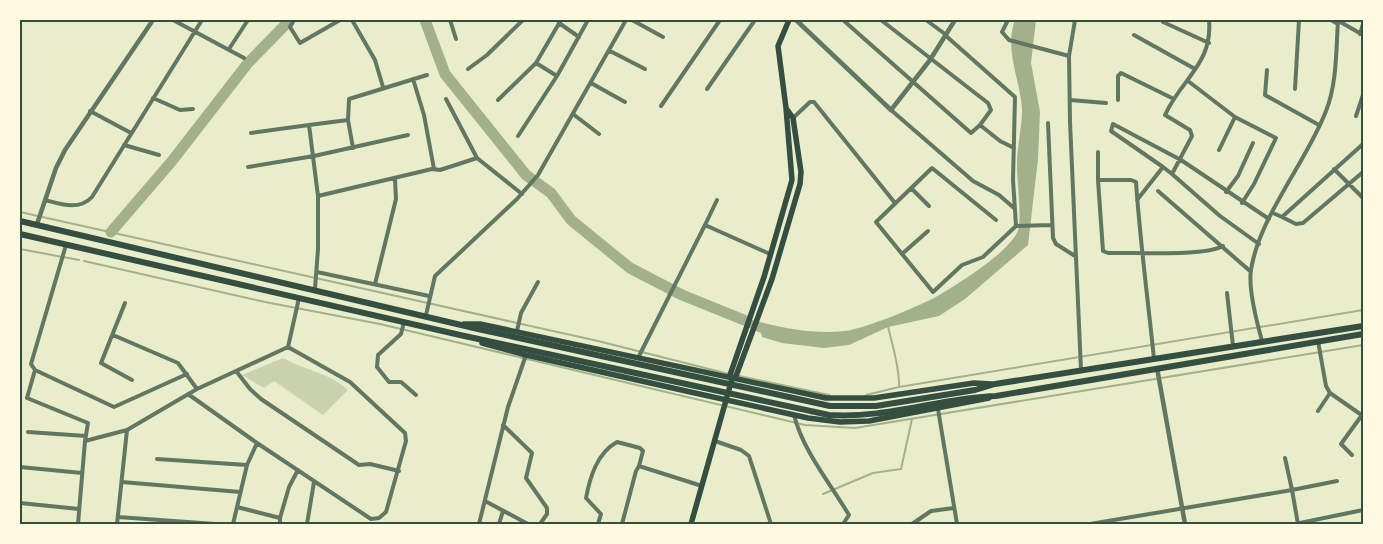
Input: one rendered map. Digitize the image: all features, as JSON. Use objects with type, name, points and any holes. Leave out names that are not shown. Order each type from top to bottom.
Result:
[{"type":"highway","points":[[20,221],[38,221],[122,244],[315,289],[426,312],[478,329],[830,406],[876,406],[975,390],[995,384],[1049,375],[1081,367],[1111,366],[1154,356],[1233,343],[1262,341],[1363,326]]},
{"type":"highway","points":[[20,234],[65,249],[133,260],[403,324],[476,336],[828,415],[877,414],[978,397],[996,396],[1112,375],[1158,372],[1317,341],[1363,334]]},
{"type":"highway","points":[[119,257],[122,244]]},
{"type":"highway","points":[[133,260],[136,247]]},
{"type":"highway","points":[[1314,334],[1317,341]]},
{"type":"highway","points":[[1111,366],[1112,375]]},
{"type":"highway","points":[[1049,375],[1051,386]]},
{"type":"main road","points":[[691,524],[746,329],[792,180],[786,108],[778,46],[789,20]]},
{"type":"main road","points":[[734,374],[754,332],[800,184],[801,172],[793,118],[786,108]]},
{"type":"main road","points":[[464,324],[480,324],[639,356],[691,369],[734,374],[777,388],[826,398],[856,400],[968,384],[995,384]]},
{"type":"main road","points":[[460,334],[526,356],[686,391],[725,403],[770,409]]},
{"type":"main road","points":[[686,391],[700,388],[703,383],[703,380],[691,369]]},
{"type":"main road","points":[[777,388],[756,390],[752,395],[755,402],[795,418],[840,422],[856,422],[938,410],[978,402],[996,396]]},
{"type":"street","points":[[38,221],[65,150],[153,20]]},
{"type":"street","points":[[174,20],[244,58]]},
{"type":"street","points":[[45,200],[66,205],[88,202],[202,20]]},
{"type":"street","points":[[229,49],[248,20]]},
{"type":"street","points":[[294,20],[290,27],[300,43],[340,20]]},
{"type":"street","points":[[352,20],[375,60],[383,87]]},
{"type":"street","points":[[450,20],[456,39]]},
{"type":"street","points":[[468,69],[487,55],[523,20]]},
{"type":"street","points":[[518,136],[557,76],[588,20]]},
{"type":"street","points":[[426,312],[435,276],[522,194],[538,175],[626,20]]},
{"type":"street","points":[[632,20],[663,37]]},
{"type":"street","points":[[661,106],[720,20]]},
{"type":"street","points":[[707,89],[755,20]]},
{"type":"street","points":[[796,20],[891,110],[973,181],[999,195],[1014,208]]},
{"type":"street","points":[[843,20],[971,133],[980,125],[991,110],[990,104],[930,60],[881,20]]},
{"type":"street","points":[[926,20],[1016,97],[1014,208],[1018,226]]},
{"type":"street","points":[[891,110],[930,60],[955,20]]},
{"type":"street","points":[[1008,20],[1002,32],[1009,40],[1069,56]]},
{"type":"street","points":[[1075,20],[1069,56],[1075,256],[1081,367]]},
{"type":"street","points":[[1172,174],[1181,160],[1192,134],[1190,130],[1165,116],[1174,99],[1188,82],[1209,42],[1209,20]]},
{"type":"street","points":[[1295,89],[1299,20]]},
{"type":"street","points":[[1331,20],[1362,35],[1363,24]]},
{"type":"street","points":[[498,100],[536,63],[560,22],[579,36]]},
{"type":"street","points":[[1163,22],[1209,42]]},
{"type":"street","points":[[1262,341],[1250,271],[1269,219],[1328,107],[1333,84],[1338,22]]},
{"type":"street","points":[[1134,35],[1195,69]]},
{"type":"street","points":[[610,51],[645,69]]},
{"type":"street","points":[[536,63],[557,76]]},
{"type":"street","points":[[1267,70],[1265,95],[1319,125]]},
{"type":"street","points":[[1118,100],[1118,76],[1120,73],[1174,99]]},
{"type":"street","points":[[353,148],[348,120],[348,100],[383,87],[427,75]]},
{"type":"street","points":[[413,80],[424,115],[434,168]]},
{"type":"street","points":[[1188,82],[1235,117],[1276,138],[1254,184],[1242,202]]},
{"type":"street","points":[[591,83],[625,102]]},
{"type":"street","points":[[1356,116],[1363,96]]},
{"type":"street","points":[[152,98],[180,110],[193,109]]},
{"type":"street","points":[[446,99],[477,158],[522,194]]},
{"type":"street","points":[[1070,100],[1106,103]]},
{"type":"street","points":[[793,118],[810,102],[814,102],[896,203]]},
{"type":"street","points":[[90,112],[131,133]]},
{"type":"street","points":[[573,114],[599,134]]},
{"type":"street","points":[[1219,150],[1235,117]]},
{"type":"street","points":[[251,133],[348,120]]},
{"type":"street","points":[[1048,123],[1054,242],[1075,256]]},
{"type":"street","points":[[1259,244],[1220,216],[1163,167],[1111,131],[1113,124],[1117,124],[1181,160],[1226,192],[1269,219]]},
{"type":"street","points":[[309,125],[318,196],[315,289]]},
{"type":"street","points":[[980,125],[1000,141],[1014,148]]},
{"type":"street","points":[[248,166],[314,156],[408,135]]},
{"type":"street","points":[[1226,192],[1238,176],[1253,142]]},
{"type":"street","points":[[1282,216],[1363,144]]},
{"type":"street","points":[[124,145],[159,155]]},
{"type":"street","points":[[1098,152],[1102,250],[1106,252],[1210,251],[1223,246]]},
{"type":"street","points":[[318,196],[395,179],[434,168],[440,170],[477,158]]},
{"type":"street","points":[[1137,200],[1163,167]]},
{"type":"street","points":[[996,220],[933,168],[876,222],[929,289],[934,292],[962,265],[980,259],[1018,226],[1052,224]]},
{"type":"street","points":[[1334,169],[1363,198]]},
{"type":"street","points":[[1273,212],[1296,224],[1303,223],[1363,172]]},
{"type":"street","points":[[375,284],[396,199],[395,179]]},
{"type":"street","points":[[1098,180],[1135,181],[1154,356]]},
{"type":"street","points":[[911,188],[928,206]]},
{"type":"street","points":[[1158,191],[1250,271]]},
{"type":"street","points":[[639,356],[717,200]]},
{"type":"street","points":[[705,224],[770,254]]},
{"type":"street","points":[[902,254],[928,231]]},
{"type":"street","points":[[65,249],[31,364],[35,370],[114,407],[187,374]]},
{"type":"street","points":[[317,272],[429,298]]},
{"type":"street","points":[[516,331],[521,313],[538,282]]},
{"type":"street","points":[[1226,293],[1233,343]]},
{"type":"street","points":[[288,347],[299,300]]},
{"type":"street","points":[[125,303],[101,363],[132,380]]},
{"type":"street","points":[[403,324],[402,332],[378,354],[376,367],[389,382],[401,382],[416,395]]},
{"type":"street","points":[[113,335],[178,363],[197,389]]},
{"type":"street","points":[[1317,341],[1326,386],[1330,393],[1362,416],[1341,444],[1352,455]]},
{"type":"street","points":[[28,432],[85,438],[127,430],[197,389],[288,347]]},
{"type":"street","points":[[288,347],[350,382],[403,429],[406,441],[388,509],[376,524]]},
{"type":"street","points":[[479,524],[504,425],[526,356]]},
{"type":"street","points":[[35,370],[26,398],[87,421],[78,524]]},
{"type":"street","points":[[236,371],[250,390],[359,465],[370,464],[399,470]]},
{"type":"street","points":[[1158,372],[1162,385],[1185,524]]},
{"type":"street","points":[[1318,411],[1330,393]]},
{"type":"street","points":[[188,394],[314,482],[371,519],[379,518]]},
{"type":"street","points":[[938,410],[957,524]]},
{"type":"street","points":[[795,418],[797,426],[813,457],[849,515],[843,524]]},
{"type":"street","points":[[504,425],[532,453],[526,478],[547,508],[547,514],[540,524]]},
{"type":"street","points":[[117,524],[127,430]]},
{"type":"street","points":[[714,441],[741,450],[749,456],[771,524]]},
{"type":"street","points":[[598,524],[601,514],[587,500],[587,496],[602,452],[617,442],[640,448],[643,451],[622,524]]},
{"type":"street","points":[[233,524],[247,465],[257,444]]},
{"type":"street","points":[[1285,458],[1297,524],[1363,510]]},
{"type":"street","points":[[157,459],[247,465]]},
{"type":"street","points":[[639,466],[702,486]]},
{"type":"street","points":[[20,467],[82,472]]},
{"type":"street","points":[[280,524],[289,487],[298,470]]},
{"type":"street","points":[[1090,524],[1183,510],[1338,481]]},
{"type":"street","points":[[122,482],[240,492]]},
{"type":"street","points":[[306,524],[314,482]]},
{"type":"street","points":[[484,502],[528,524]]},
{"type":"street","points":[[20,503],[79,509]]},
{"type":"street","points":[[236,507],[280,518]]},
{"type":"street","points":[[912,524],[931,511],[954,508]]},
{"type":"street","points":[[499,524],[503,511]]},
{"type":"street","points":[[118,517],[215,524]]},
{"type":"street","points":[[847,520],[852,524]]},
{"type":"shaded area","points":[[1015,20],[1036,20],[1031,63],[1040,112],[1038,159],[1028,245],[965,299],[939,316],[888,327],[849,345],[824,348],[782,343],[762,337],[761,333],[729,319],[730,313],[772,325],[816,332],[854,329],[893,316],[941,294],[986,264],[1009,244],[1016,235],[1019,226],[1017,165],[1022,109],[1011,42]]},
{"type":"shaded area","points":[[283,358],[325,376],[348,390],[323,415],[274,381],[264,388],[242,375]]},
{"type":"waterway","points":[[111,232],[172,161],[248,63],[290,20]]},
{"type":"waterway","points":[[425,20],[445,74],[526,175],[551,193],[571,220],[630,268],[682,295],[744,320]]},
{"type":"waterway","points":[[20,212],[598,341],[729,374]]},
{"type":"waterway","points":[[20,249],[79,260]]},
{"type":"waterway","points":[[84,261],[265,302],[380,324],[805,425],[855,428],[1363,345]]},
{"type":"waterway","points":[[866,395],[899,387],[1363,310]]},
{"type":"waterway","points":[[888,326],[897,364],[899,387]]},
{"type":"waterway","points":[[739,376],[829,395]]},
{"type":"waterway","points":[[823,494],[873,473],[901,469],[912,419]]}]
